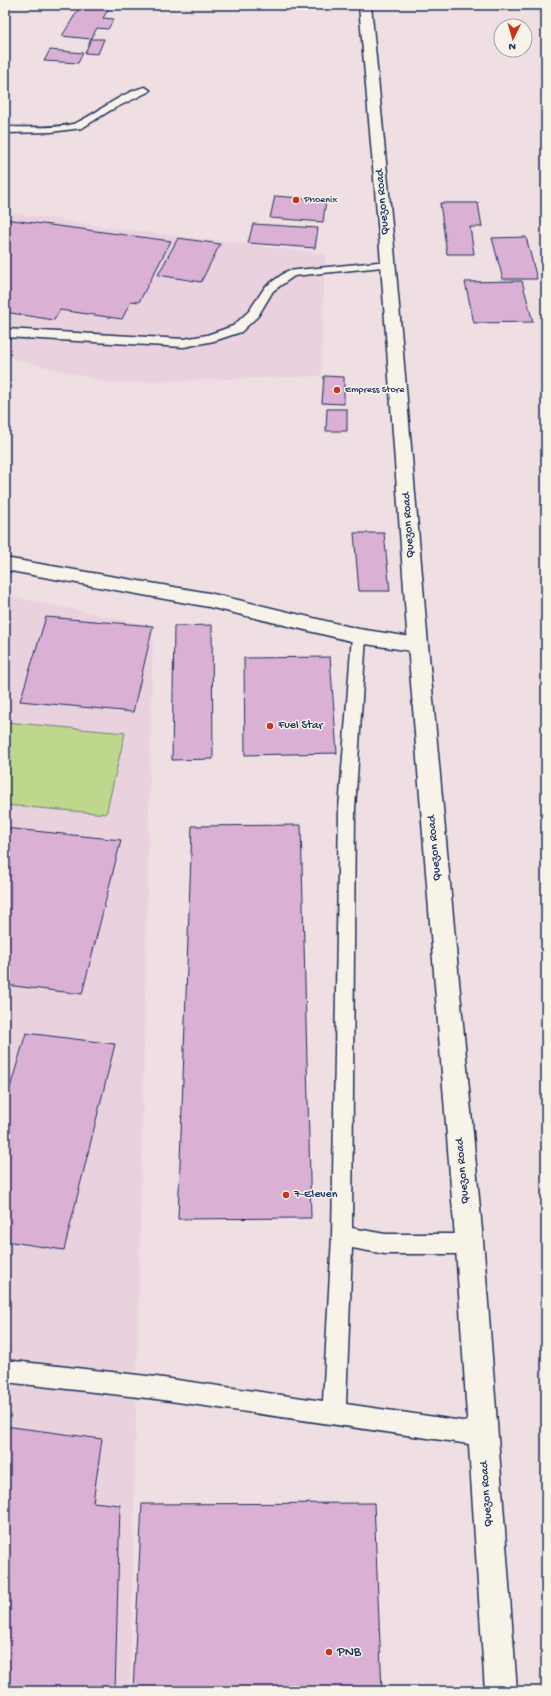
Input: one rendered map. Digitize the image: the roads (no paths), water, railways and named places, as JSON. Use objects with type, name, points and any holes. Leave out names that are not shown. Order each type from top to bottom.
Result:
[{"type":"main road","name":"Quezon Road","points":[[365,5],[388,264],[418,645],[469,1244],[501,1691]]},
{"type":"main road","points":[[5,564],[209,600],[359,636],[418,645]]},
{"type":"lane","points":[[5,130],[51,129],[78,126],[106,108],[145,90]]},
{"type":"lane","points":[[5,333],[184,343],[210,338],[237,329],[254,313],[268,289],[291,273],[388,264]]},
{"type":"lane","points":[[334,1414],[342,1236],[347,809],[359,636]]},
{"type":"lane","points":[[342,1236],[385,1244],[469,1244]]},
{"type":"lane","points":[[5,1372],[156,1388],[483,1434]]},
{"type":"place","name":"Phoenix","points":[[296,200]]},
{"type":"place","name":"Empress Store","points":[[337,390]]},
{"type":"place","name":"Fuel Star","points":[[270,726]]},
{"type":"place","name":"7-Eleven","points":[[286,1195]]},
{"type":"place","name":"PNB","points":[[329,1652]]}]
